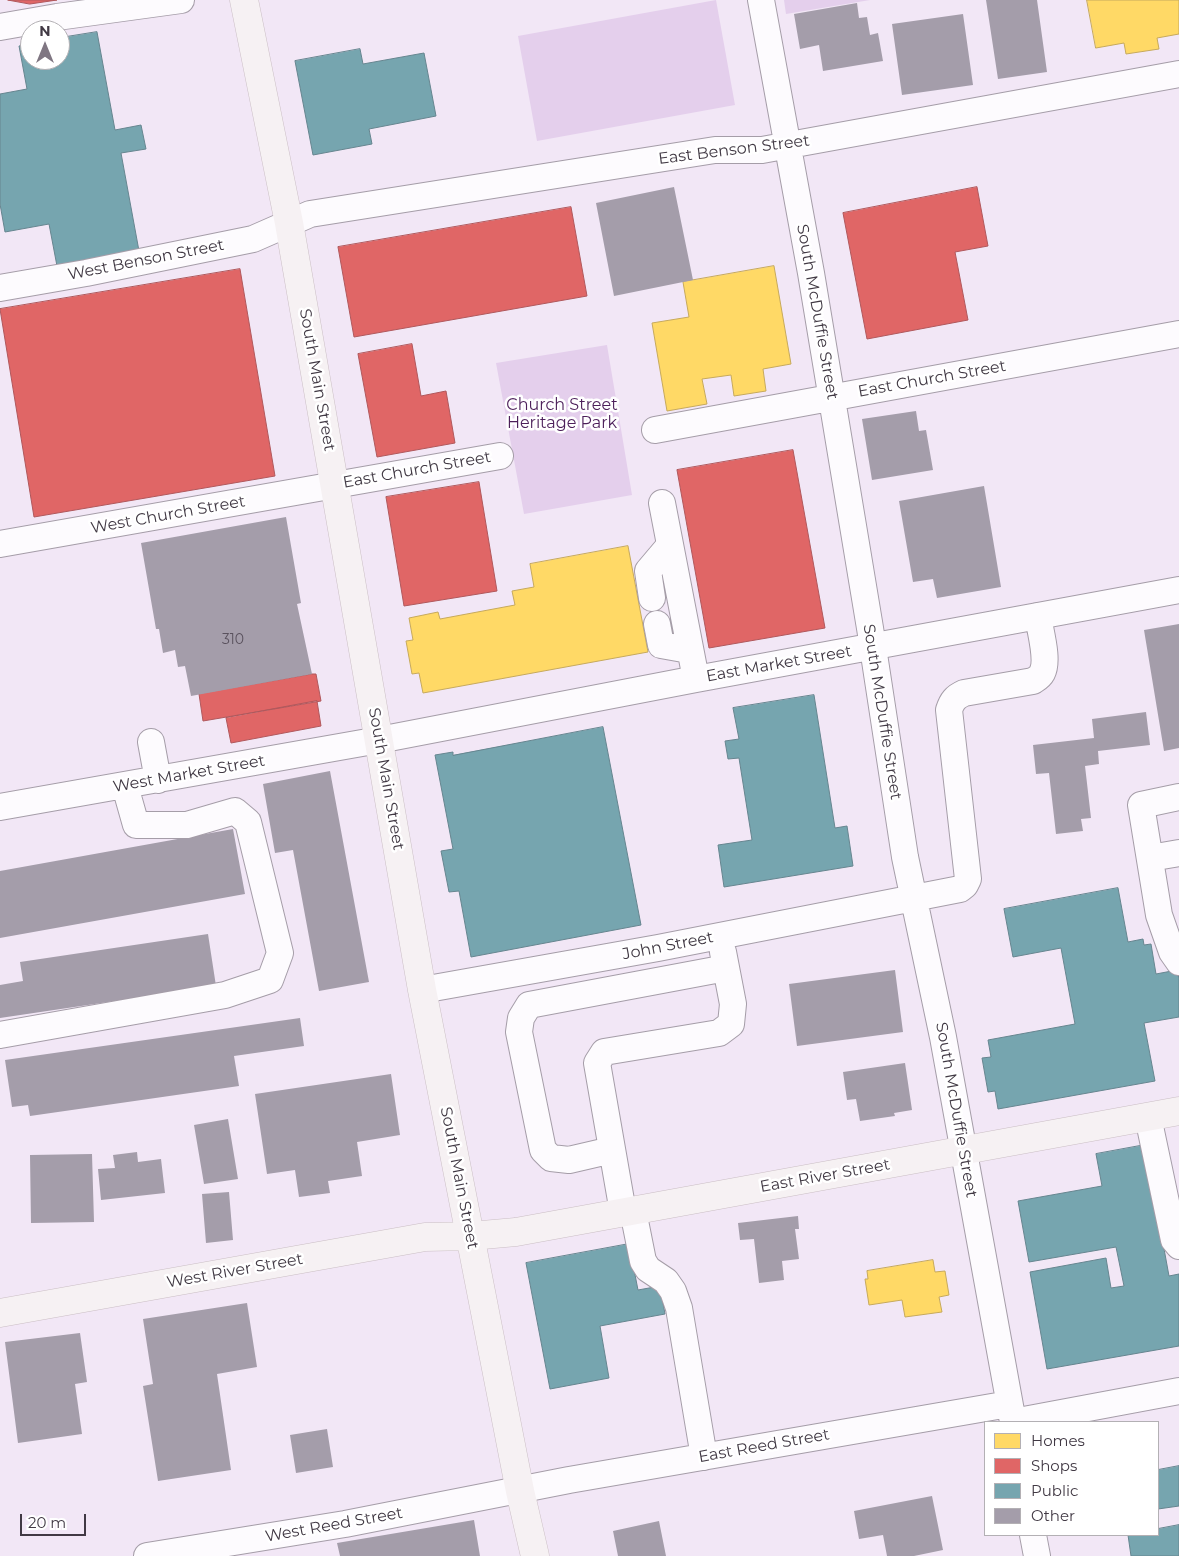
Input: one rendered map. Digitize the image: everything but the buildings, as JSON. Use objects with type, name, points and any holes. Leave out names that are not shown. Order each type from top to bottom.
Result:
[{"type":"main road","name":"South Main Street","points":[[243,0],[289,223],[422,990],[520,1491],[535,1556]]},
{"type":"main road","name":"East River Street","points":[[470,1236],[516,1232],[1179,1111]]},
{"type":"main road","name":"West River Street","points":[[0,1313],[425,1238],[470,1236]]},
{"type":"street","points":[[0,28],[57,17],[181,0]]},
{"type":"street","name":"South McDuffie Street","points":[[761,0],[810,272],[873,647],[905,857],[942,1037],[1012,1416]]},
{"type":"street","name":"East Benson Street","points":[[289,223],[310,214],[715,150],[762,150],[1179,74]]},
{"type":"street","name":"West Benson Street","points":[[0,288],[86,273],[253,239],[289,223]]},
{"type":"street","name":"East Church Street","points":[[655,430],[1179,334]]},
{"type":"street","name":"East Church Street","points":[[335,485],[500,456]]},
{"type":"street","name":"West Church Street","points":[[0,544],[335,485]]},
{"type":"street","points":[[662,503],[670,545],[693,625],[696,679]]},
{"type":"street","points":[[652,598],[648,571],[670,545]]},
{"type":"street","name":"East Market Street","points":[[379,740],[696,679],[1179,590]]},
{"type":"street","name":"John Street","points":[[422,990],[719,936],[960,889],[968,879],[949,718],[951,702],[956,696],[964,693],[1032,681],[1041,676],[1045,667],[1045,657],[1038,616]]},
{"type":"street","points":[[658,624],[661,645],[693,625]]},
{"type":"street","name":"West Market Street","points":[[0,807],[379,740]]},
{"type":"street","points":[[151,742],[158,780]]},
{"type":"street","points":[[0,1035],[225,995],[270,980],[280,953],[248,822],[235,811],[187,825],[136,825],[125,786]]},
{"type":"street","points":[[1179,797],[1141,806],[1159,915],[1172,952],[1179,962]]},
{"type":"street","points":[[1150,858],[1179,853]]},
{"type":"street","points":[[704,1457],[679,1308],[673,1291],[666,1281],[648,1269],[642,1261],[612,1150],[597,1063],[604,1052],[719,1034],[731,1024],[733,1004],[719,936]]},
{"type":"street","points":[[612,1150],[569,1160],[551,1158],[543,1150],[519,1032],[521,1018],[529,1006],[726,968]]},
{"type":"street","points":[[1148,1117],[1174,1240],[1179,1246]]},
{"type":"street","name":"East Reed Street","points":[[520,1491],[569,1480],[704,1457],[1012,1416],[1179,1391]]},
{"type":"street","name":"West Reed Street","points":[[147,1556],[345,1524],[520,1491]]},
{"type":"street","points":[[1034,1536],[1037,1556]]},
{"type":"green space","points":[[716,0],[735,105],[537,141],[518,36]]},
{"type":"green space","points":[[784,0],[870,0],[786,14]]},
{"type":"green space","name":"Church Street Heritage Park","points":[[607,345],[632,495],[524,514],[496,363]]}]
